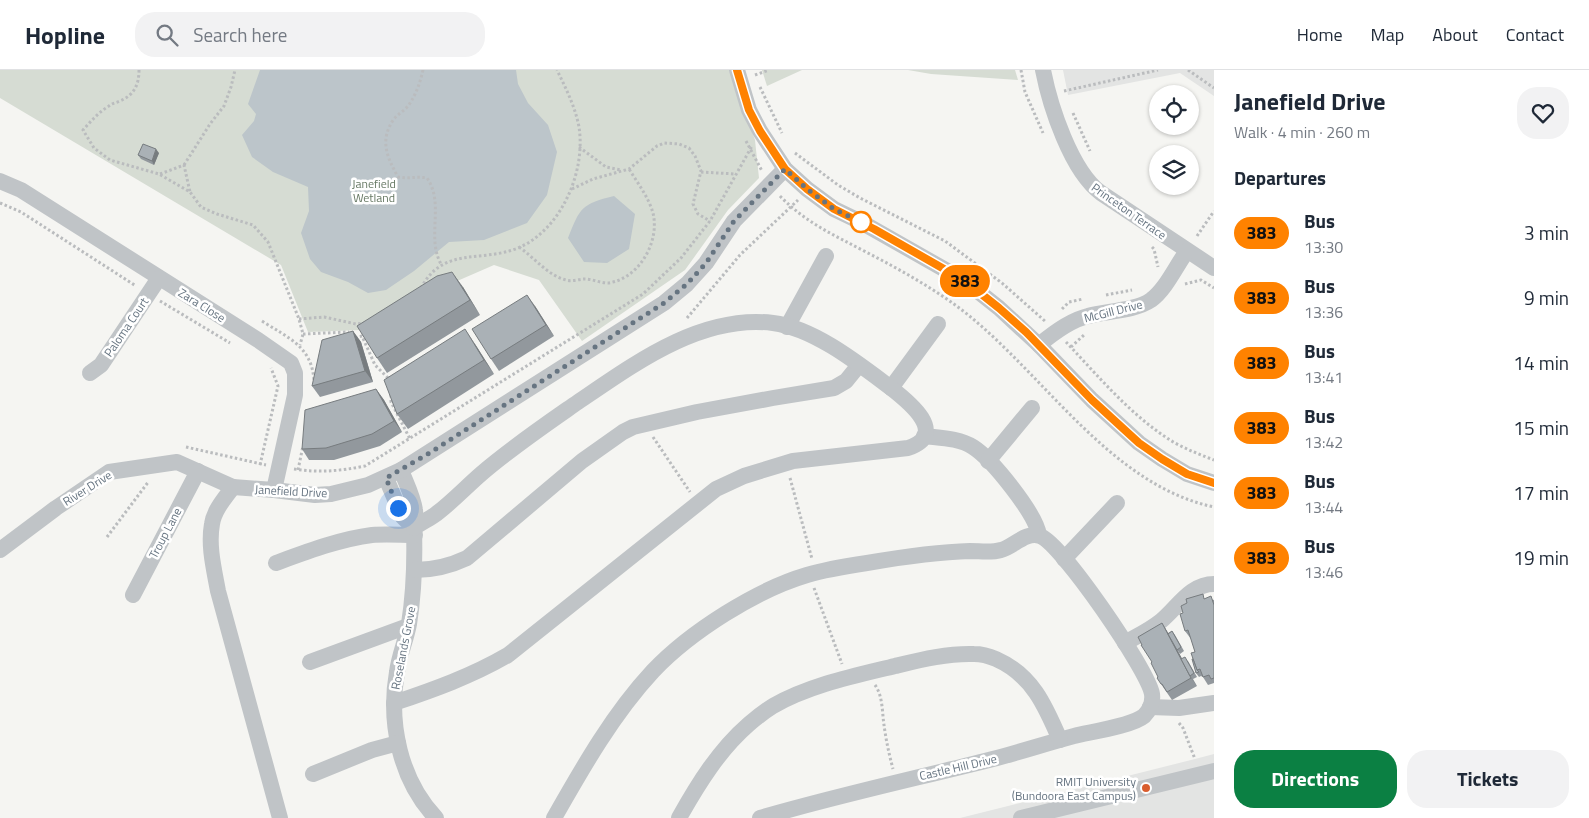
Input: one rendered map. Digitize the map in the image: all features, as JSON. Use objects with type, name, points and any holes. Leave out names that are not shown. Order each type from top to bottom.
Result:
[{"type":"street","points":[[737,70],[749,110],[760,131],[785,169],[807,189],[834,209],[869,226],[965,281],[999,308],[1092,400],[1139,443],[1187,474],[1214,483]]},
{"type":"street","name":"Princeton Terrace","points":[[1033,70],[1040,98],[1045,109],[1064,136]]},
{"type":"street","name":"Princeton Terrace","points":[[1043,70],[1048,94],[1064,136],[1083,176],[1092,186],[1214,268]]},
{"type":"street","name":"Janefield Drive","points":[[215,478],[233,487],[315,495],[331,494],[368,485],[401,470],[664,303],[687,284],[706,263],[734,221],[785,169]]},
{"type":"street","name":"Zara Close","points":[[0,181],[21,190],[258,340],[291,363],[294,373],[295,395],[274,490]]},
{"type":"street","name":"McGill Drive","points":[[1043,350],[1056,331],[1080,318],[1135,306],[1149,301],[1159,292],[1187,251]]},
{"type":"street","points":[[787,327],[826,256]]},
{"type":"street","name":"Paloma Court","points":[[90,373],[101,365],[159,278]]},
{"type":"street","points":[[276,563],[315,549],[362,537],[414,532],[481,474],[532,434],[625,370],[654,352],[689,336],[725,326],[761,322],[787,327],[820,340],[891,388],[916,411],[926,427],[924,436],[914,446],[900,450],[786,463],[730,482],[716,489],[508,655],[490,666],[467,676],[394,703]]},
{"type":"street","points":[[891,388],[938,324]]},
{"type":"street","points":[[415,570],[434,569],[452,565],[467,558],[582,461],[623,432],[647,423],[834,388],[846,382],[859,365]]},
{"type":"street","points":[[988,461],[1032,408]]},
{"type":"street","points":[[924,436],[956,440],[973,447],[988,461],[1028,510],[1038,528],[1039,536]]},
{"type":"street","name":"River Drive","points":[[0,550],[56,508],[109,472],[177,462],[215,478]]},
{"type":"street","name":"Roselands Grove","points":[[401,470],[413,501],[415,513],[415,570],[408,626],[397,670],[394,703],[398,743],[412,782],[420,797],[436,818]]},
{"type":"street","name":"Troup Lane","points":[[133,595],[198,471]]},
{"type":"street","points":[[386,478],[402,516],[414,532]]},
{"type":"street","points":[[233,487],[221,503],[212,523],[212,556],[218,590],[280,818]]},
{"type":"street","points":[[1064,560],[1117,503]]},
{"type":"street","points":[[554,818],[610,726],[658,667],[684,644],[736,608],[760,594],[811,574],[925,554],[1001,550],[1031,535],[1039,536],[1049,542],[1095,599],[1142,671],[1151,690],[1150,707],[1168,709],[1214,703]]},
{"type":"street","points":[[1125,643],[1161,621],[1192,590],[1204,585],[1214,584]]},
{"type":"street","points":[[310,662],[408,626]]},
{"type":"street","points":[[678,818],[712,766],[749,724],[772,707],[785,700],[859,675],[930,659],[970,654],[984,655],[1009,666],[1027,680],[1041,700],[1060,740]]},
{"type":"street","name":"Castle Hill Drive","points":[[760,818],[1129,723],[1143,717],[1150,707]]},
{"type":"street","points":[[313,774],[372,750],[398,743]]},
{"type":"street","points":[[1021,818],[1214,771]]},
{"type":"path","points":[[139,70],[139,79],[134,92],[121,101],[111,104],[82,130],[94,148],[110,160],[159,174],[190,192],[201,207],[253,225],[268,242],[299,319],[303,334],[300,345]]},
{"type":"path","points":[[159,174],[184,165],[224,106],[235,70]]},
{"type":"path","points":[[423,70],[419,86],[408,106],[395,118],[388,130],[387,158],[398,177],[408,179],[417,176],[427,178],[432,185],[435,201],[434,236],[437,256],[441,264]]},
{"type":"path","points":[[420,291],[423,284],[441,264],[456,259],[500,253],[519,248],[540,234],[554,220],[572,189],[579,146],[579,128],[572,101],[557,70]]},
{"type":"path","points":[[755,75],[769,70]]},
{"type":"path","points":[[1021,70],[1025,92],[1045,137]]},
{"type":"path","points":[[1063,91],[1158,70]]},
{"type":"path","points":[[1188,70],[1214,88]]},
{"type":"path","points":[[1062,84],[1067,99]]},
{"type":"path","points":[[1071,107],[1093,158]]},
{"type":"path","points":[[744,135],[750,150],[770,185],[791,208],[829,234],[911,276],[953,303],[1000,342],[1085,429],[1123,461],[1159,486],[1176,495],[1196,503],[1214,507]]},
{"type":"path","points":[[572,189],[593,179],[629,169],[657,146],[679,144],[689,148],[695,156],[701,172],[693,204],[698,214],[710,221]]},
{"type":"path","points":[[579,146],[606,167],[621,170]]},
{"type":"path","points":[[185,447],[260,465],[320,472],[344,471],[365,466],[643,294],[681,258],[710,221],[750,150]]},
{"type":"path","points":[[184,165],[190,192]]},
{"type":"path","points":[[519,248],[531,255],[548,271],[567,281],[586,279],[607,283],[625,276],[638,267],[652,243],[653,213],[629,169]]},
{"type":"path","points":[[701,172],[735,174]]},
{"type":"path","points":[[687,318],[740,255],[791,208],[821,173]]},
{"type":"path","points":[[0,203],[21,212],[234,346]]},
{"type":"path","points":[[1189,231],[1198,236],[1214,211]]},
{"type":"path","points":[[1146,244],[1154,249],[1158,266],[1152,274]]},
{"type":"path","points":[[1105,295],[1141,288]]},
{"type":"path","points":[[1058,312],[1069,302],[1087,298]]},
{"type":"path","points":[[299,319],[324,317],[356,324],[370,323]]},
{"type":"path","points":[[1046,322],[1052,317]]},
{"type":"path","points":[[303,334],[348,332],[350,340],[362,336],[375,366],[391,381],[391,402],[410,439]]},
{"type":"path","points":[[260,465],[278,386],[271,368],[265,364]]},
{"type":"path","points":[[647,423],[655,440],[698,502]]},
{"type":"path","points":[[107,537],[163,463]]},
{"type":"path","points":[[786,463],[811,574],[839,657],[843,666],[876,687],[880,695],[886,742],[896,782]]},
{"type":"path","points":[[1168,709],[1172,717],[1183,728],[1195,759]]},
{"type":"shaded area","points":[[260,70],[516,70],[518,84],[528,103],[548,125],[557,152],[547,195],[527,223],[484,240],[449,242],[414,271],[386,290],[368,293],[348,282],[321,272],[310,259],[301,233],[309,211],[308,187],[273,172],[252,157],[242,135],[254,121],[256,114],[248,104]]},
{"type":"shaded area","points":[[1063,70],[1214,70],[1214,96],[1180,73],[1068,95]]},
{"type":"shaded area","points":[[614,196],[635,214],[629,249],[607,263],[584,262],[568,238],[576,220],[588,205]]},
{"type":"shaded area","name":"RMIT University (Bundoora East Campus)","points":[[1214,754],[1214,818],[960,818],[1195,759]]},
{"type":"green space","name":"Janefield Wetland","points":[[0,70],[729,70],[755,140],[759,178],[728,210],[685,270],[582,341],[539,280],[494,265],[448,285],[361,330],[308,332],[281,265],[0,98]]},
{"type":"green space","points":[[762,70],[802,70],[767,86]]},
{"type":"green space","points":[[908,70],[1015,70],[1018,80],[931,74]]},
{"type":"building","points":[[143,144],[156,149],[152,161],[138,155]]},
{"type":"building","points":[[452,272],[470,300],[377,358],[357,326],[437,276]]},
{"type":"building","points":[[527,295],[546,325],[491,359],[472,329]]},
{"type":"building","points":[[465,329],[484,360],[397,414],[384,380]]},
{"type":"building","points":[[353,331],[365,371],[312,386],[322,340]]},
{"type":"building","points":[[376,389],[394,421],[372,434],[326,448],[302,449],[305,410]]},
{"type":"building","points":[[1203,594],[1204,599],[1211,596],[1214,605],[1214,678],[1211,679],[1209,675],[1203,677],[1200,669],[1197,670],[1191,653],[1195,652],[1188,630],[1185,631],[1180,614],[1183,613],[1181,606],[1187,603],[1186,599]]},
{"type":"building","points":[[1162,623],[1191,678],[1167,692],[1157,678],[1152,662],[1138,637]]},
{"type":"building","points":[[1172,631],[1181,647],[1177,650],[1168,634]]},
{"type":"building","points":[[1185,657],[1194,673],[1190,676],[1181,659]]},
{"type":"building","points":[[1193,659],[1199,672],[1196,673]]},
{"type":"bus line","name":"383","points":[[737,70],[749,110],[760,131],[785,169],[807,189],[834,209],[874,229],[965,281],[1026,332],[1092,400],[1139,443],[1187,474],[1214,483]]},
{"type":"place","name":"RMIT University (Bundoora East Campus)","points":[[1146,788]]},
{"type":"route","points":[[398,508],[386,478],[431,452],[664,303],[687,284],[706,263],[734,221],[785,169],[807,189],[834,209],[861,222]]}]
